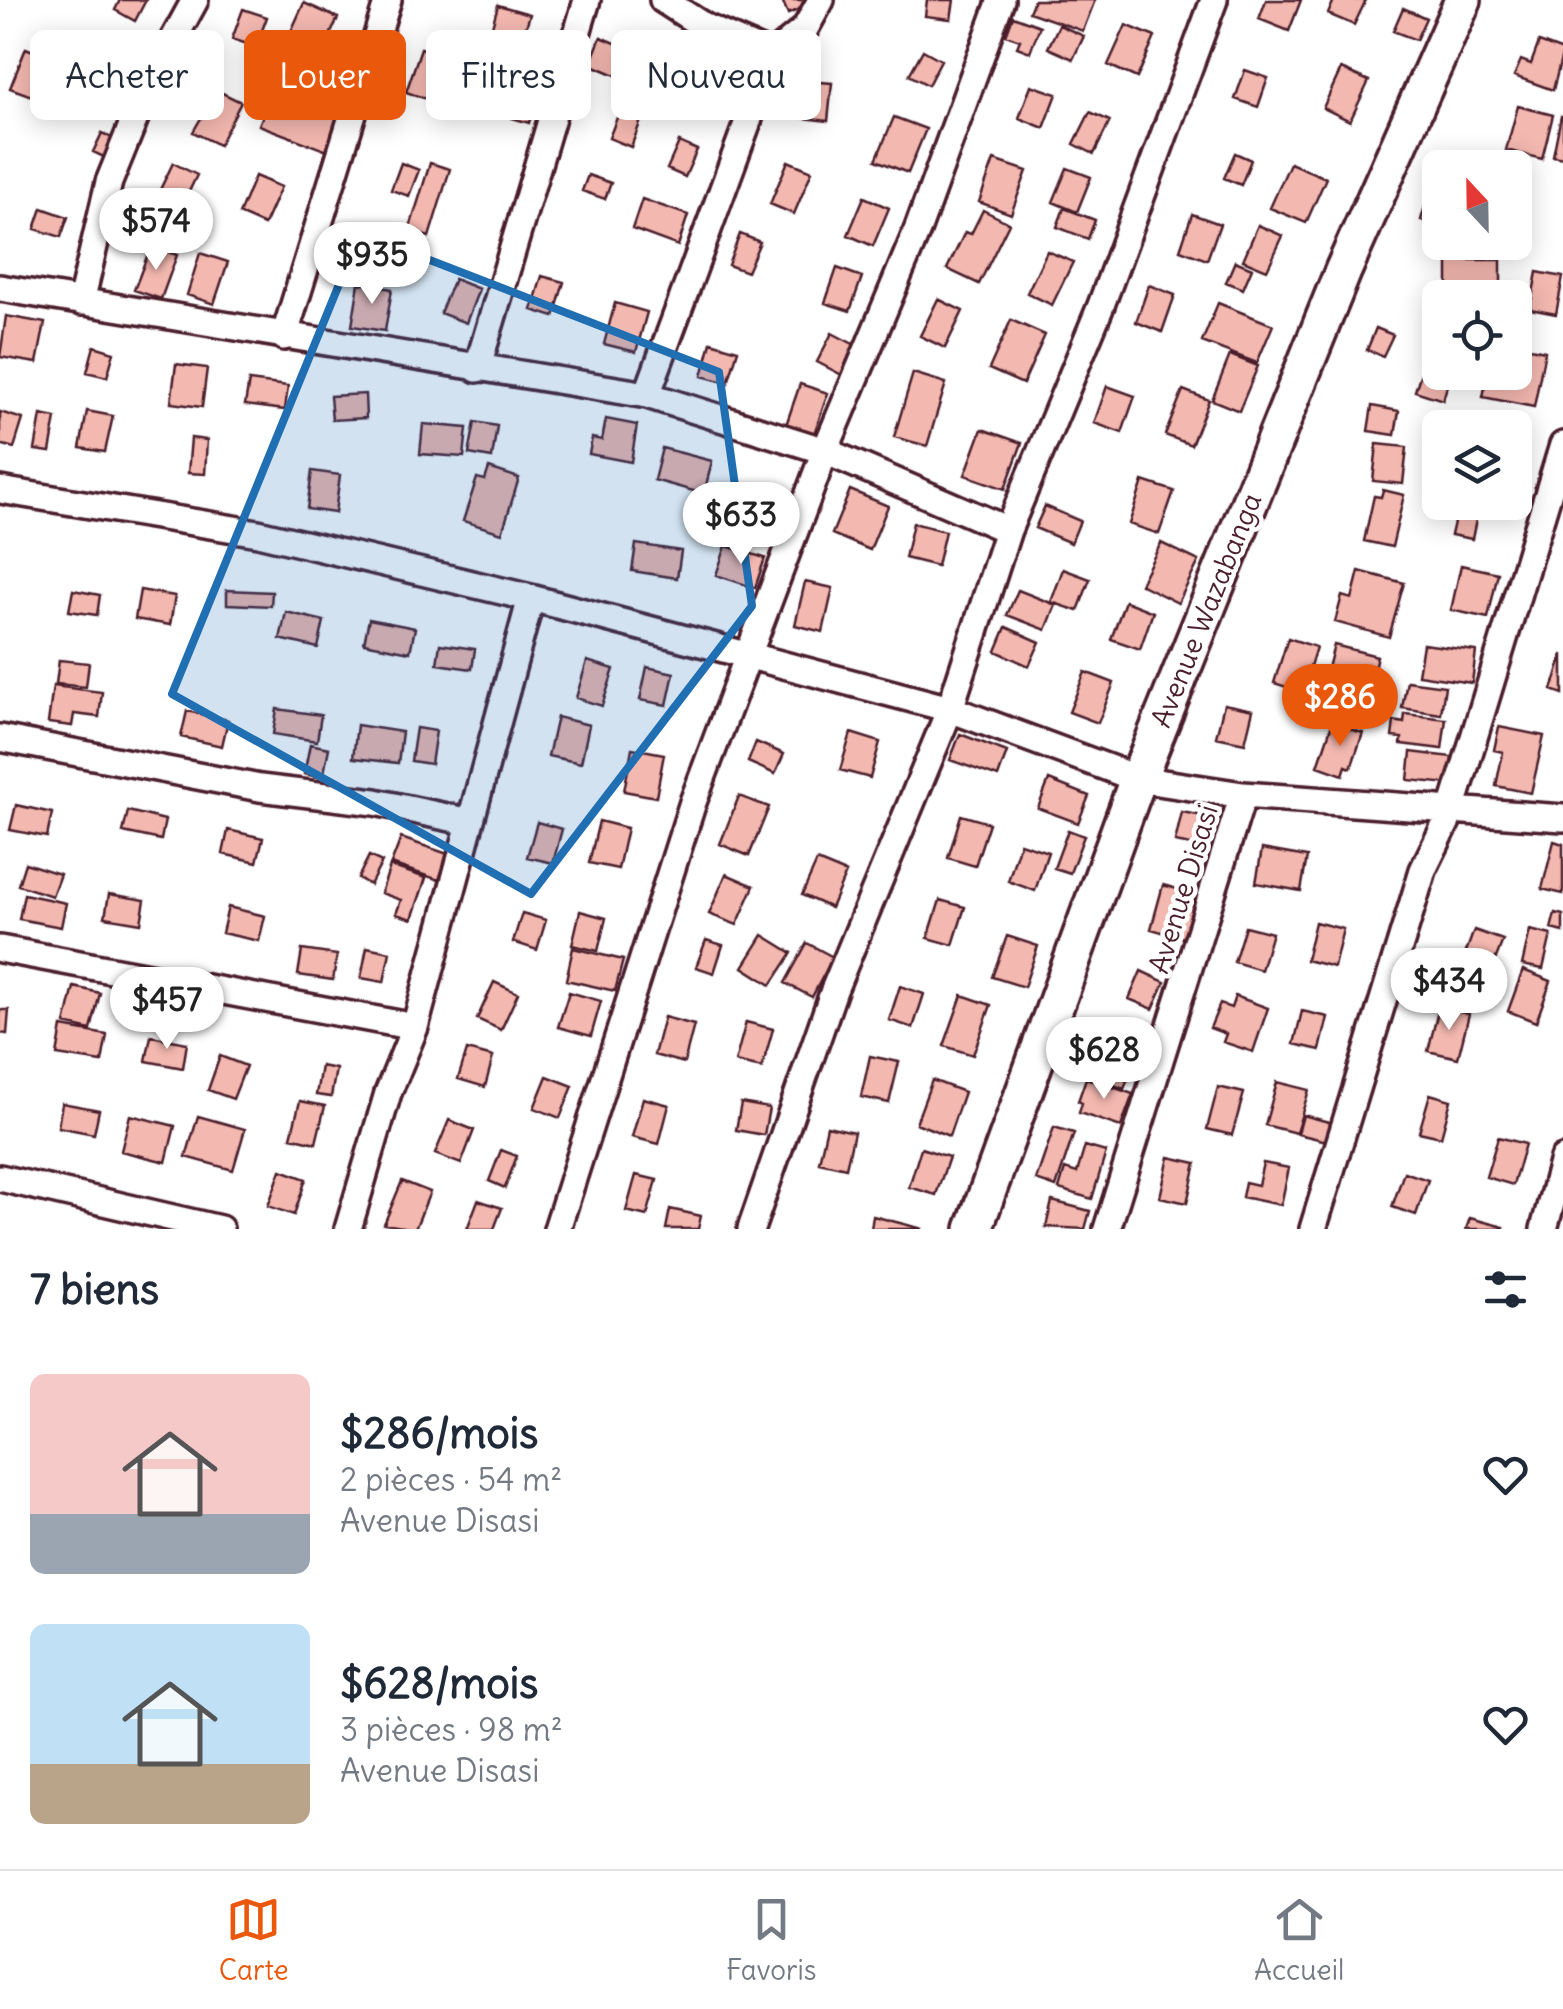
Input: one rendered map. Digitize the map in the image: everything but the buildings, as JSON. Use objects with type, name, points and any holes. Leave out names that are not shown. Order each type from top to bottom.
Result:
[{"type":"main road","name":"Avenue Wazabanga","points":[[974,1229],[1138,780],[1344,271],[1463,0]]},
{"type":"street","points":[[81,302],[110,182],[148,86],[195,0]]},
{"type":"street","points":[[284,337],[388,0]]},
{"type":"street","points":[[476,369],[587,0]]},
{"type":"street","points":[[662,0],[712,30]]},
{"type":"street","points":[[804,30],[821,0]]},
{"type":"street","points":[[558,1229],[693,802],[825,452],[917,231],[1001,0]]},
{"type":"street","points":[[751,1229],[834,990],[950,709],[1008,530],[1114,273],[1214,0]]},
{"type":"street","points":[[646,395],[748,120]]},
{"type":"street","points":[[0,288],[646,395],[825,452],[1008,530]]},
{"type":"street","points":[[1313,1229],[1423,870],[1452,813],[1563,445]]},
{"type":"street","points":[[0,490],[258,533],[532,598],[950,709],[1138,780],[1243,795],[1563,818]]},
{"type":"street","points":[[348,1229],[388,1093],[414,1026],[532,598]]},
{"type":"street","points":[[0,738],[260,788],[376,802],[470,822]]},
{"type":"street","name":"Avenue Disasi","points":[[1106,1229],[1243,795]]},
{"type":"street","points":[[0,949],[414,1026]]},
{"type":"street","points":[[1544,1229],[1563,1159]]},
{"type":"street","points":[[0,1178],[220,1229]]},
{"type":"highlighted area","points":[[360,233],[719,372],[752,606],[531,894],[172,694]]}]
